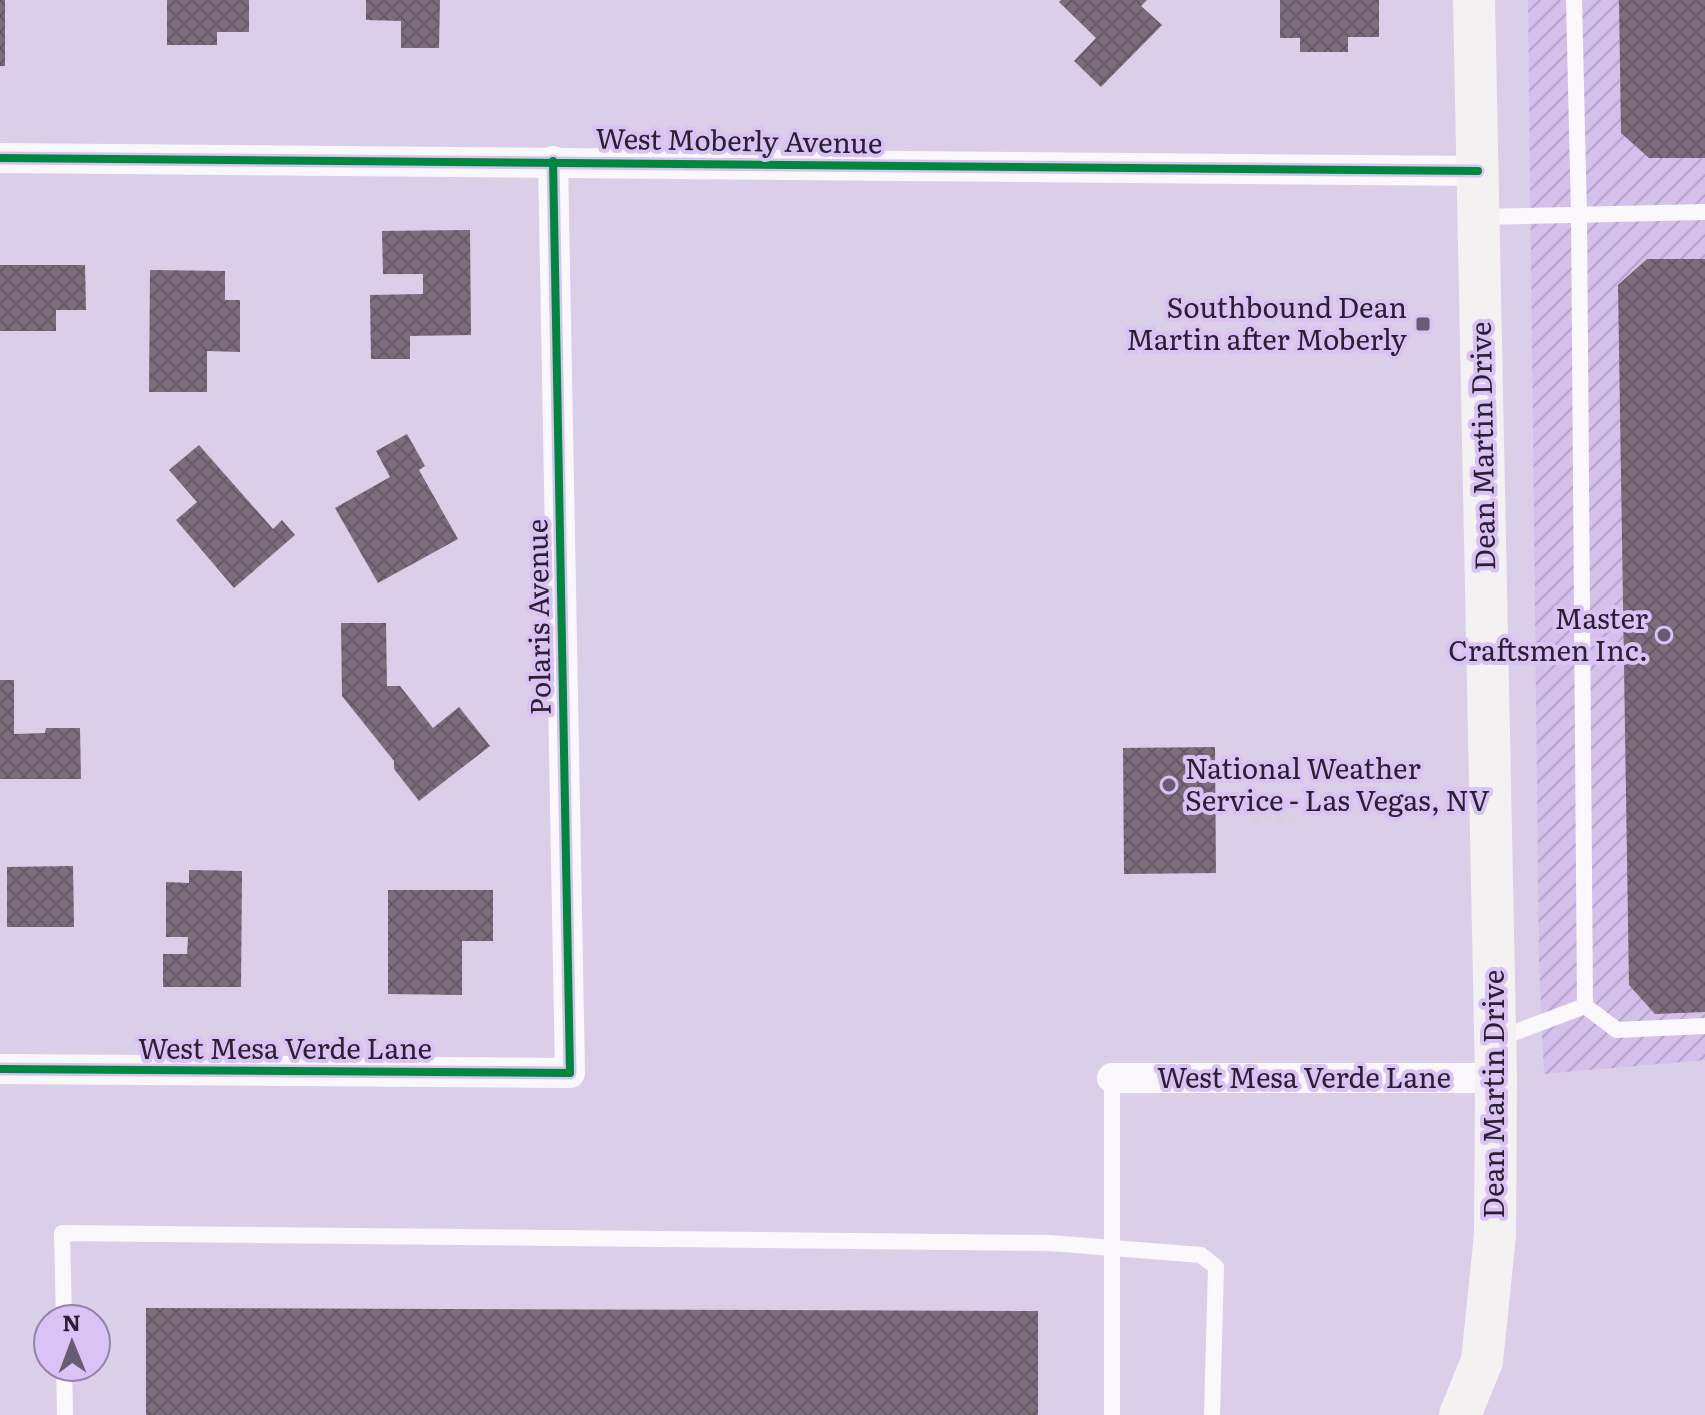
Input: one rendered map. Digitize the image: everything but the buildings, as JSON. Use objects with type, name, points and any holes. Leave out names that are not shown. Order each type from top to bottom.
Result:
[{"type":"main road","name":"Dean Martin Drive","points":[[1460,1415],[1482,1361],[1494,1251],[1495,1059],[1474,0]]},
{"type":"street","name":"West Moberly Avenue","points":[[0,158],[1478,171]]},
{"type":"street","name":"Polaris Avenue","points":[[553,161],[570,1073]]},
{"type":"street","name":"West Mesa Verde Lane","points":[[1112,1078],[1495,1059]]},
{"type":"street","name":"West Mesa Verde Lane","points":[[0,1069],[570,1073]]},
{"type":"lane","points":[[1574,0],[1579,215],[1585,1006]]},
{"type":"lane","points":[[1479,217],[1705,212]]},
{"type":"lane","points":[[1585,1006],[1617,1030],[1705,1026]]},
{"type":"lane","points":[[1495,1059],[1585,1006]]},
{"type":"lane","points":[[1112,1078],[1112,1415]]},
{"type":"lane","points":[[64,1303],[62,1233],[1050,1243],[1201,1255],[1216,1267],[1212,1415]]},
{"type":"lane","points":[[64,1383],[65,1415]]},
{"type":"path","points":[[1252,819],[1291,818]]},
{"type":"shaded area","points":[[1528,0],[1705,0],[1705,1060],[1544,1074],[1539,961]]},
{"type":"cycle path","points":[[0,158],[1478,171]]},
{"type":"cycle path","points":[[0,1069],[570,1073],[553,161]]},
{"type":"place","name":"Southbound Dean Martin after Moberly","points":[[1423,324]]},
{"type":"place","name":"Master Craftsmen Inc.","points":[[1664,635]]},
{"type":"place","name":"National Weather Service - Las Vegas, NV","points":[[1169,785]]}]
